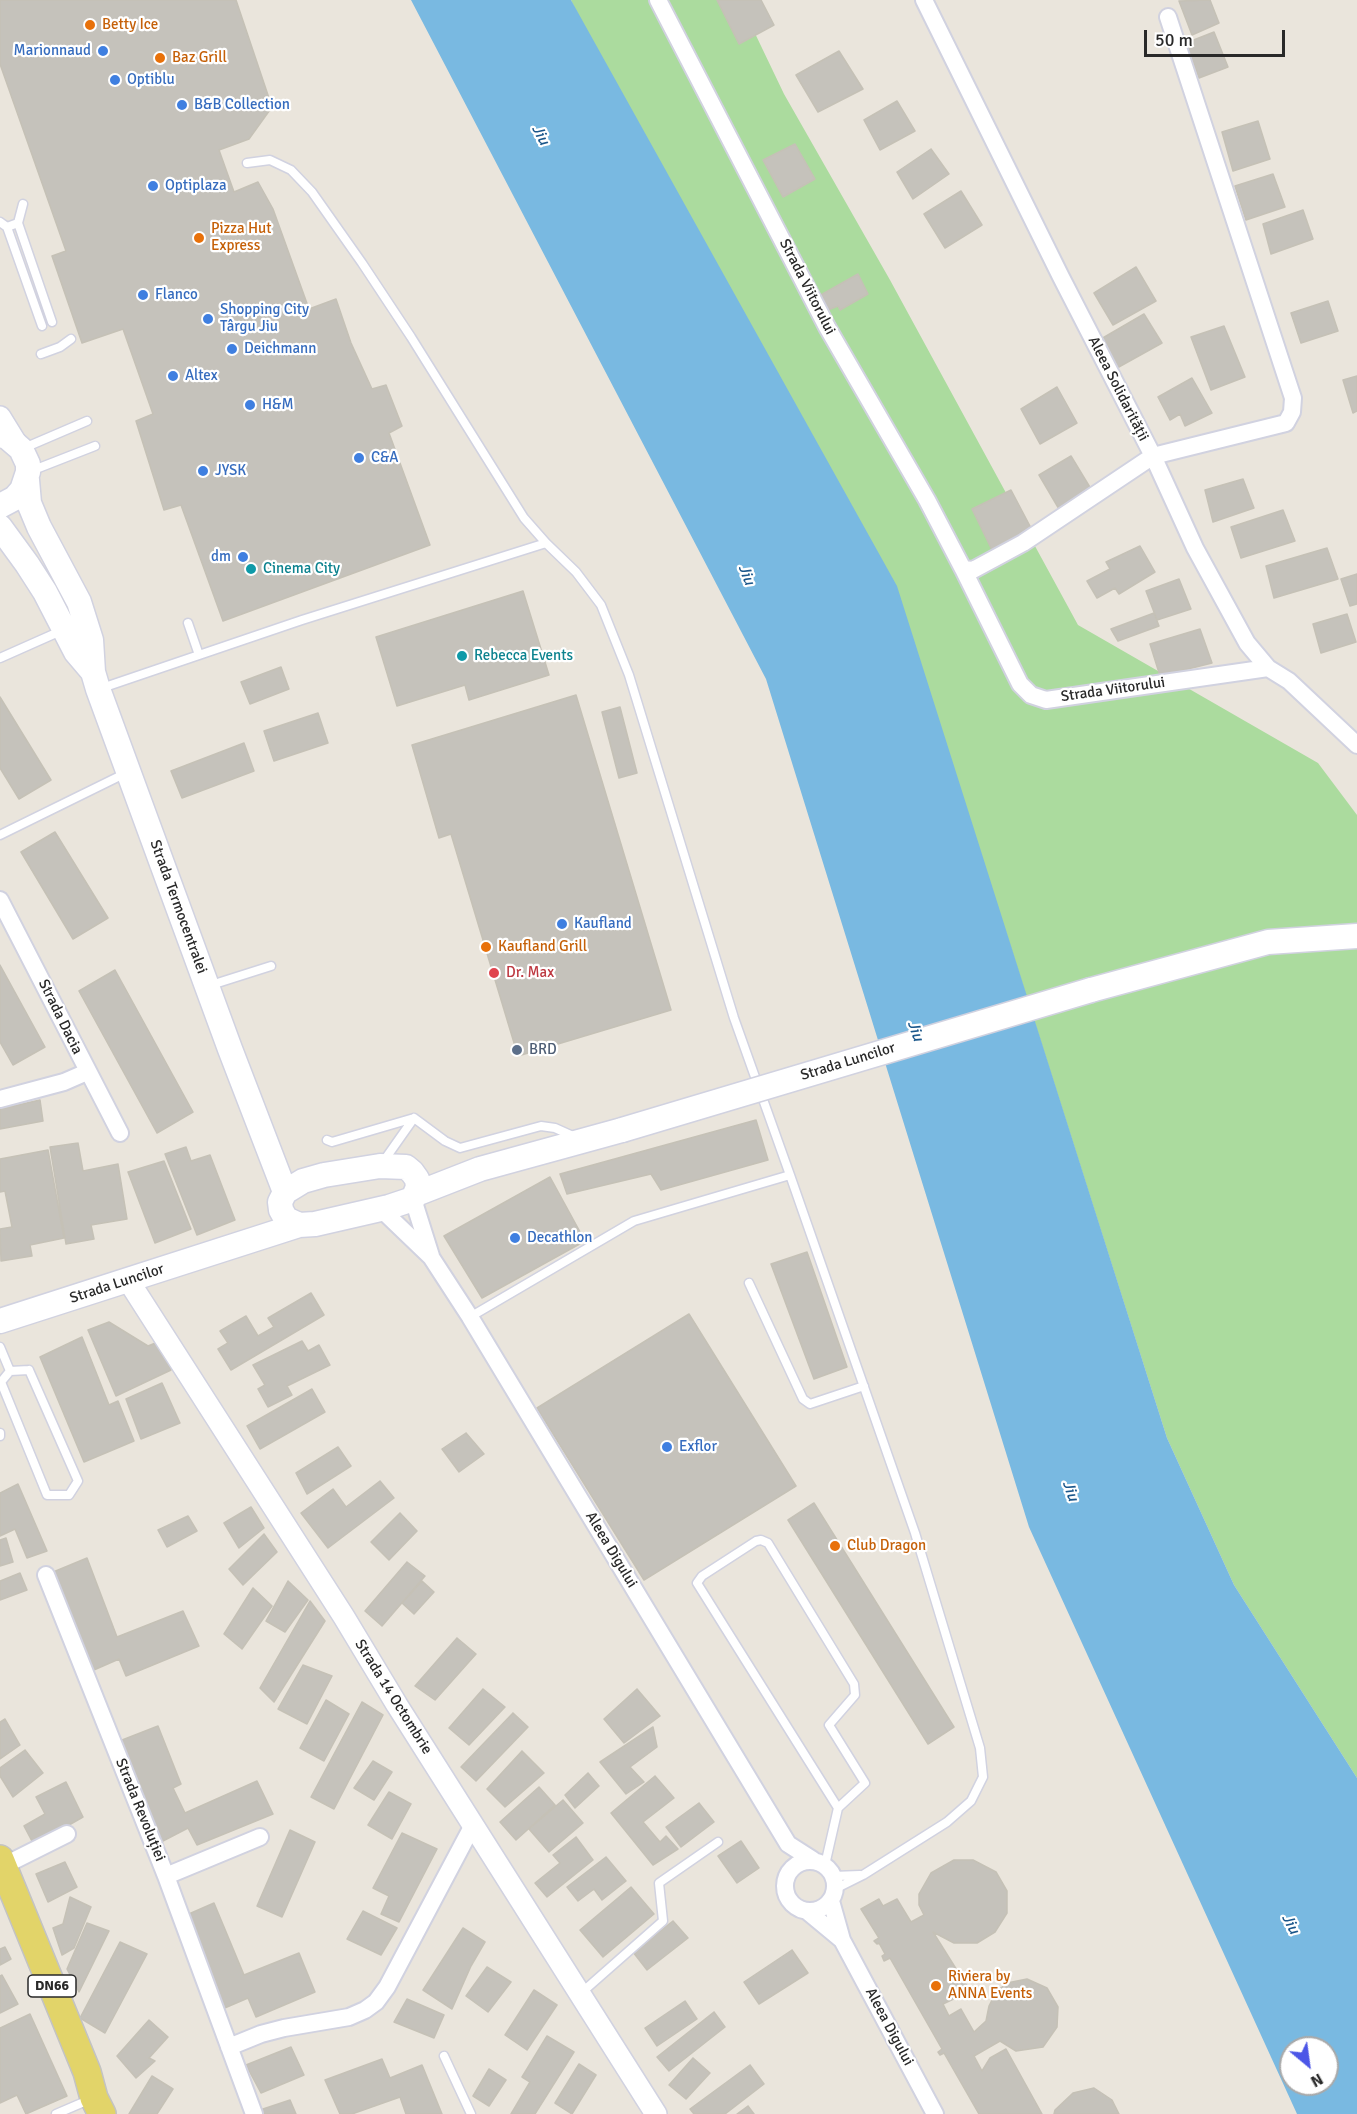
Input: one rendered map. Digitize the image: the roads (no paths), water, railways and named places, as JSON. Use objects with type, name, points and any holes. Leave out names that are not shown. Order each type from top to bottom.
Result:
[{"type":"main road","name":"Strada Termocentralei","points":[[13,442],[28,464],[29,503],[39,527],[79,602],[91,640],[96,681],[265,1141],[283,1201]]},
{"type":"main road","points":[[0,506],[15,498],[22,490],[28,476]]},
{"type":"main road","name":"Strada Termocentralei","points":[[0,527],[45,592],[63,630],[96,681]]},
{"type":"main road","name":"Strada Luncilor","points":[[0,1322],[299,1225],[315,1224],[381,1209],[480,1169],[622,1130],[1091,990],[1268,942],[1357,936]]},
{"type":"main road","points":[[265,1141],[299,1169],[324,1175]]},
{"type":"main road","name":"Strada Luncilor","points":[[234,1245],[303,1181],[324,1175],[380,1166],[480,1169]]},
{"type":"main road","points":[[406,1167],[417,1179],[415,1197]]},
{"type":"main road","points":[[283,1201],[286,1219],[299,1225]]},
{"type":"main road","name":"DN66","points":[[1,1863],[87,2072],[98,2106]]},
{"type":"street","name":"Strada Viitorului","points":[[658,0],[827,327],[927,500],[1020,684],[1031,696],[1046,700],[1268,668]]},
{"type":"street","name":"Aleea Solidarității","points":[[924,0],[1061,277],[1153,456],[1195,548],[1247,643],[1268,668],[1289,681],[1357,745]]},
{"type":"street","points":[[963,569],[973,570],[1023,543],[1153,456],[1286,423],[1292,412],[1293,398],[1168,17]]},
{"type":"street","points":[[0,417],[13,442]]},
{"type":"street","name":"Strada Dacia","points":[[0,900],[120,1133]]},
{"type":"street","points":[[0,1099],[64,1082],[87,1072]]},
{"type":"street","name":"Aleea Digului","points":[[415,1197],[431,1257]]},
{"type":"street","name":"Aleea Digului","points":[[381,1209],[431,1257],[470,1317],[788,1844],[827,1878],[842,1940],[935,2114]]},
{"type":"street","name":"Strada 14 Octombrie","points":[[128,1280],[344,1617],[397,1705],[656,2114]]},
{"type":"street","name":"Strada Revoluției","points":[[46,1575],[166,1876],[254,2114]]},
{"type":"street","points":[[229,2047],[261,2034],[284,2028],[349,2017],[376,2002],[387,1987],[473,1825]]},
{"type":"street","points":[[1,1863],[67,1834]]},
{"type":"street","points":[[166,1876],[260,1837]]},
{"type":"street","points":[[784,1883],[789,1871],[800,1863],[827,1878],[820,1910],[807,1911],[795,1907],[786,1896],[784,1883],[788,1844]]},
{"type":"street","name":"Aleea Digului","points":[[807,1911],[842,1940]]},
{"type":"lane","points":[[247,163],[270,160],[291,170],[312,192],[411,337],[524,518],[576,572],[601,605],[629,675],[734,1018],[919,1545],[980,1748],[983,1777],[971,1801],[947,1822],[863,1875],[827,1878]]},
{"type":"lane","points":[[23,204],[18,224],[52,322]]},
{"type":"lane","points":[[18,224],[3,225],[42,326]]},
{"type":"lane","points":[[41,354],[60,347],[71,339]]},
{"type":"lane","points":[[13,442],[87,421]]},
{"type":"lane","points":[[28,476],[95,446]]},
{"type":"lane","points":[[96,681],[200,655],[313,616],[546,543]]},
{"type":"lane","points":[[188,623],[200,655]]},
{"type":"lane","points":[[0,658],[63,630]]},
{"type":"lane","points":[[0,835],[129,772]]},
{"type":"lane","points":[[207,986],[270,966]]},
{"type":"lane","points":[[327,1140],[332,1142],[414,1118]]},
{"type":"lane","points":[[414,1118],[445,1141],[460,1148],[541,1126],[555,1128],[584,1141]]},
{"type":"lane","points":[[380,1166],[414,1118]]},
{"type":"lane","points":[[470,1317],[634,1221],[790,1175]]},
{"type":"lane","points":[[750,1283],[803,1399],[810,1404],[864,1386]]},
{"type":"lane","points":[[0,1347],[10,1371]]},
{"type":"lane","points":[[29,1370],[78,1481],[69,1495],[48,1495],[0,1382],[10,1371],[29,1370]]},
{"type":"lane","points":[[827,1878],[838,1808],[865,1782],[829,1725],[855,1695],[854,1684],[768,1543],[761,1540],[756,1541],[702,1576],[697,1583],[838,1808]]},
{"type":"lane","points":[[580,1995],[663,1921],[659,1883],[718,1842]]},
{"type":"lane","points":[[827,1878],[863,1875]]},
{"type":"lane","points":[[444,2056],[471,2114]]},
{"type":"lane","points":[[58,2114],[98,2106]]},
{"type":"water","name":"Jiu","points":[[411,0],[571,0],[897,586],[1167,1438],[1234,1585],[1357,1778],[1357,2114],[1297,2114],[1289,2096],[1339,2096],[1339,2036],[1279,2036],[1279,2075],[1029,1527],[766,679]]},
{"type":"place","name":"Betty Ice","points":[[90,25]]},
{"type":"place","name":"Marionnaud","points":[[103,51]]},
{"type":"place","name":"Baz Grill","points":[[160,58]]},
{"type":"place","name":"Optiblu","points":[[115,80]]},
{"type":"place","name":"B&B Collection","points":[[182,105]]},
{"type":"place","name":"Optiplaza","points":[[153,186]]},
{"type":"place","name":"Pizza Hut Express","points":[[199,238]]},
{"type":"place","name":"Flanco","points":[[143,295]]},
{"type":"place","name":"Shopping City Târgu Jiu","points":[[208,319]]},
{"type":"place","name":"Deichmann","points":[[232,349]]},
{"type":"place","name":"Altex","points":[[173,376]]},
{"type":"place","name":"H&M","points":[[250,405]]},
{"type":"place","name":"C&A","points":[[359,458]]},
{"type":"place","name":"JYSK","points":[[203,471]]},
{"type":"place","name":"dm","points":[[243,557]]},
{"type":"place","name":"Cinema City","points":[[251,569]]},
{"type":"place","name":"Rebecca Events","points":[[462,656]]},
{"type":"place","name":"Kaufland","points":[[562,924]]},
{"type":"place","name":"Kaufland Grill","points":[[486,947]]},
{"type":"place","name":"Dr. Max","points":[[494,973]]},
{"type":"place","name":"BRD","points":[[517,1050]]},
{"type":"place","name":"Decathlon","points":[[515,1238]]},
{"type":"place","name":"Exflor","points":[[667,1447]]},
{"type":"place","name":"Club Dragon","points":[[835,1546]]},
{"type":"place","name":"Riviera by ANNA Events","points":[[936,1986]]}]
